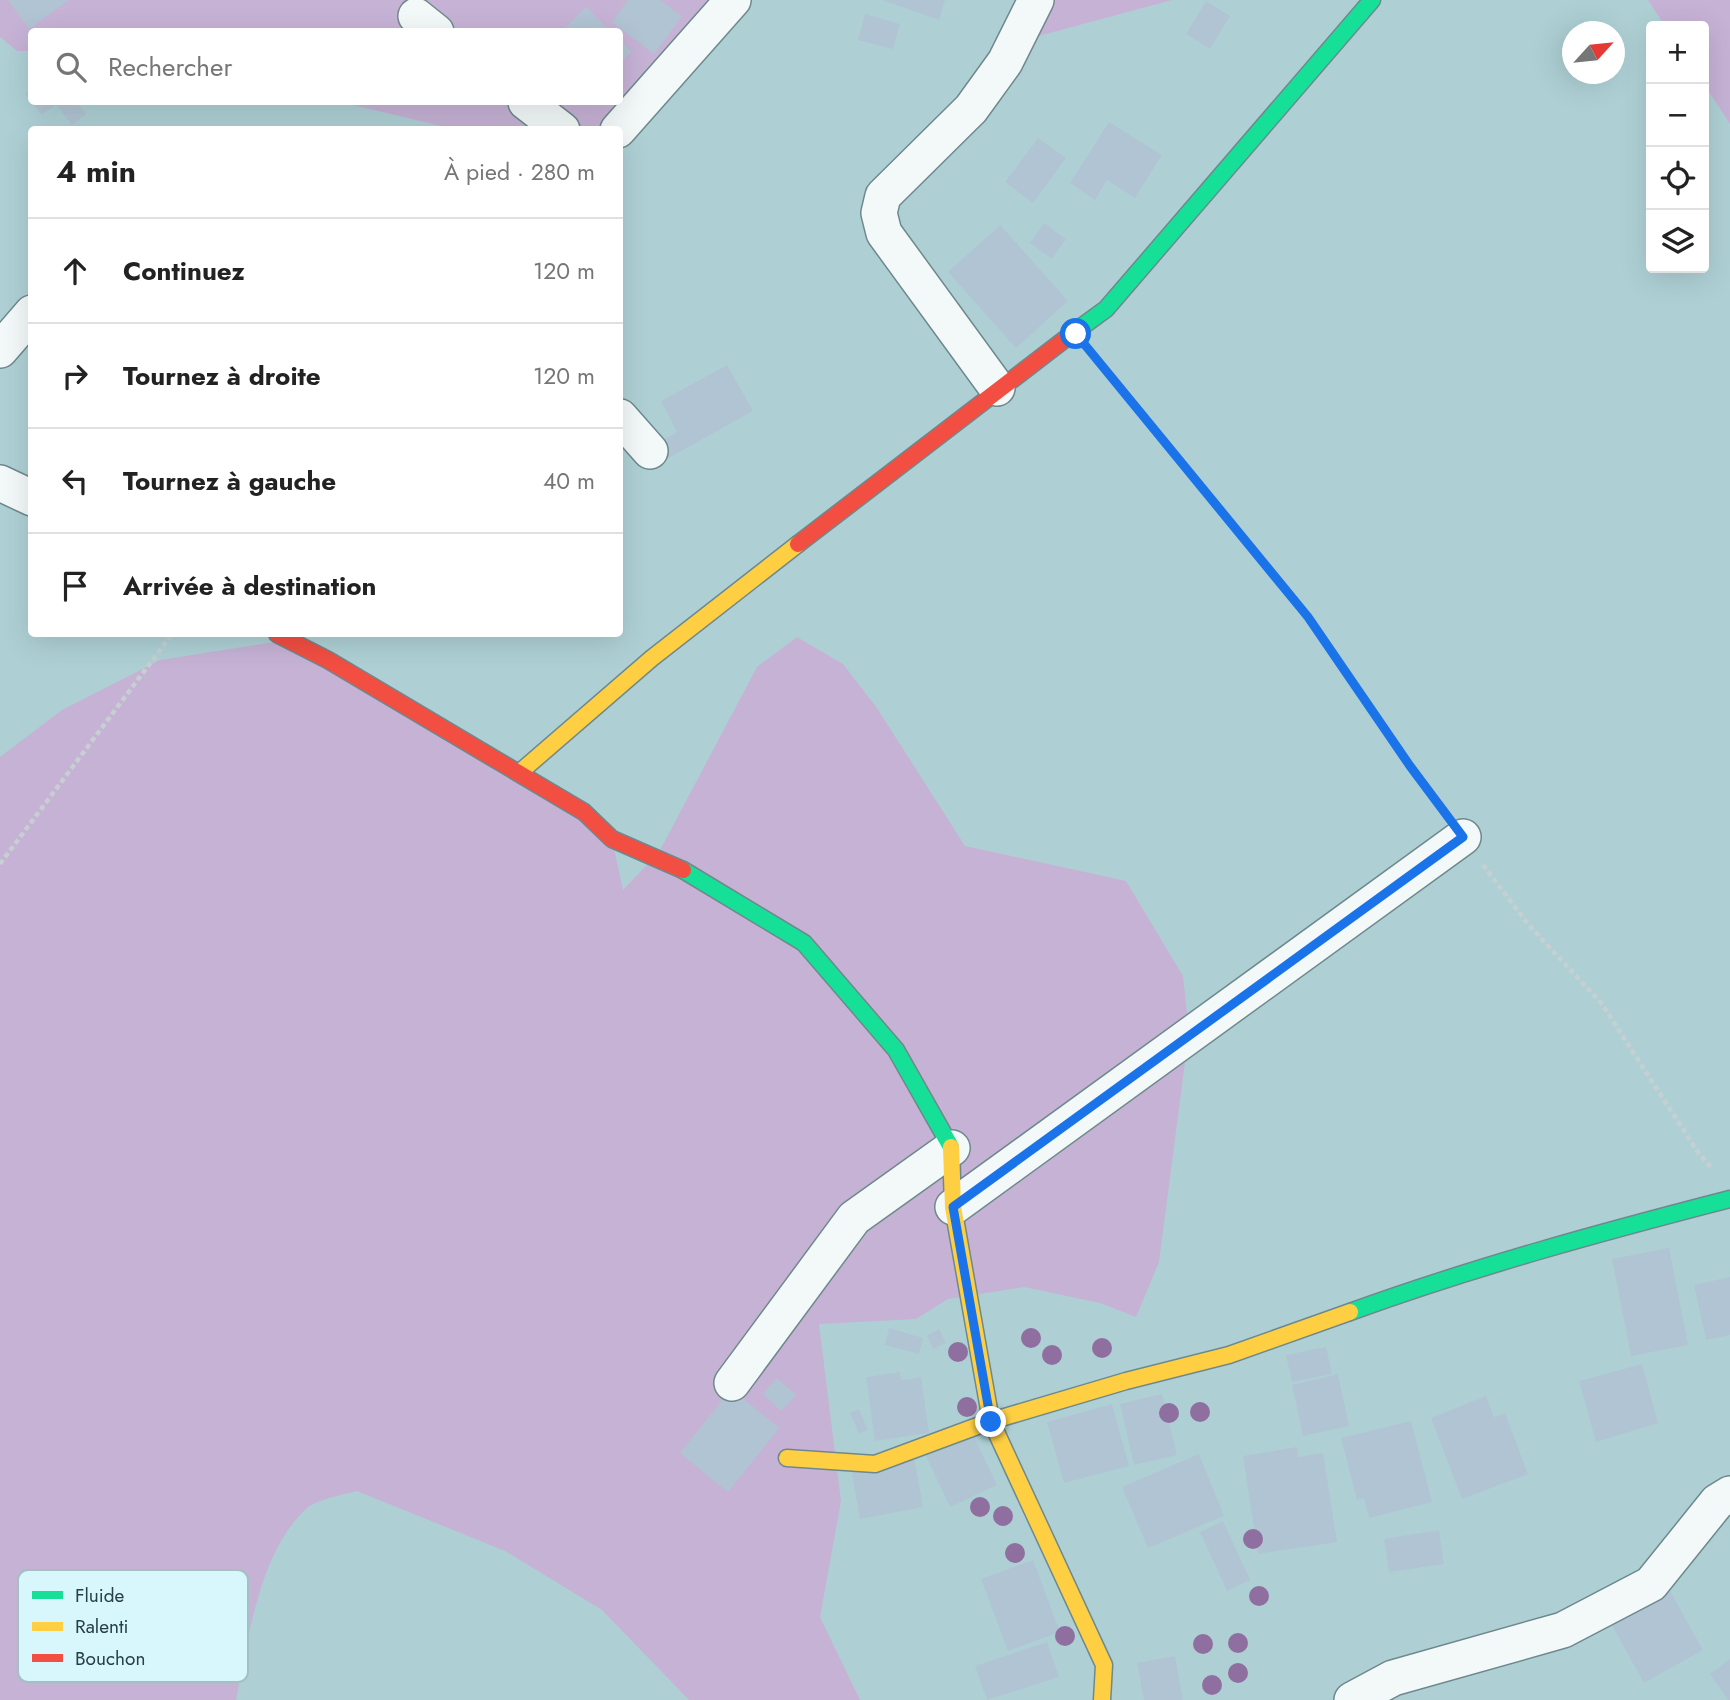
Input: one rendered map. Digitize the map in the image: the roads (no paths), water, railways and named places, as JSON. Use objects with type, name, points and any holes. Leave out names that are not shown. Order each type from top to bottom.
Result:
[{"type":"street","points":[[622,126],[733,0]]},
{"type":"street","points":[[997,388],[884,233],[879,214],[883,196],[971,109],[1005,62],[1036,0]]},
{"type":"street","points":[[519,773],[652,658],[997,388],[1076,334],[1106,309],[1373,0]]},
{"type":"street","points":[[530,105],[557,126]]},
{"type":"street","points":[[0,350],[28,318]]},
{"type":"street","points":[[623,420],[650,451]]},
{"type":"street","points":[[0,482],[28,496]]},
{"type":"street","points":[[283,637],[328,660],[584,812],[612,839],[685,871],[804,943],[896,1050],[952,1148],[953,1207],[991,1422],[1104,1665],[1102,1700]]},
{"type":"street","points":[[953,1207],[1463,837]]},
{"type":"street","points":[[732,1383],[854,1218],[952,1148]]},
{"type":"street","points":[[787,1458],[875,1464],[991,1422],[1126,1381],[1229,1355],[1416,1287],[1594,1234],[1730,1199]]},
{"type":"street","points":[[1352,1700],[1394,1678],[1563,1630],[1651,1584],[1717,1502],[1730,1494]]}]
